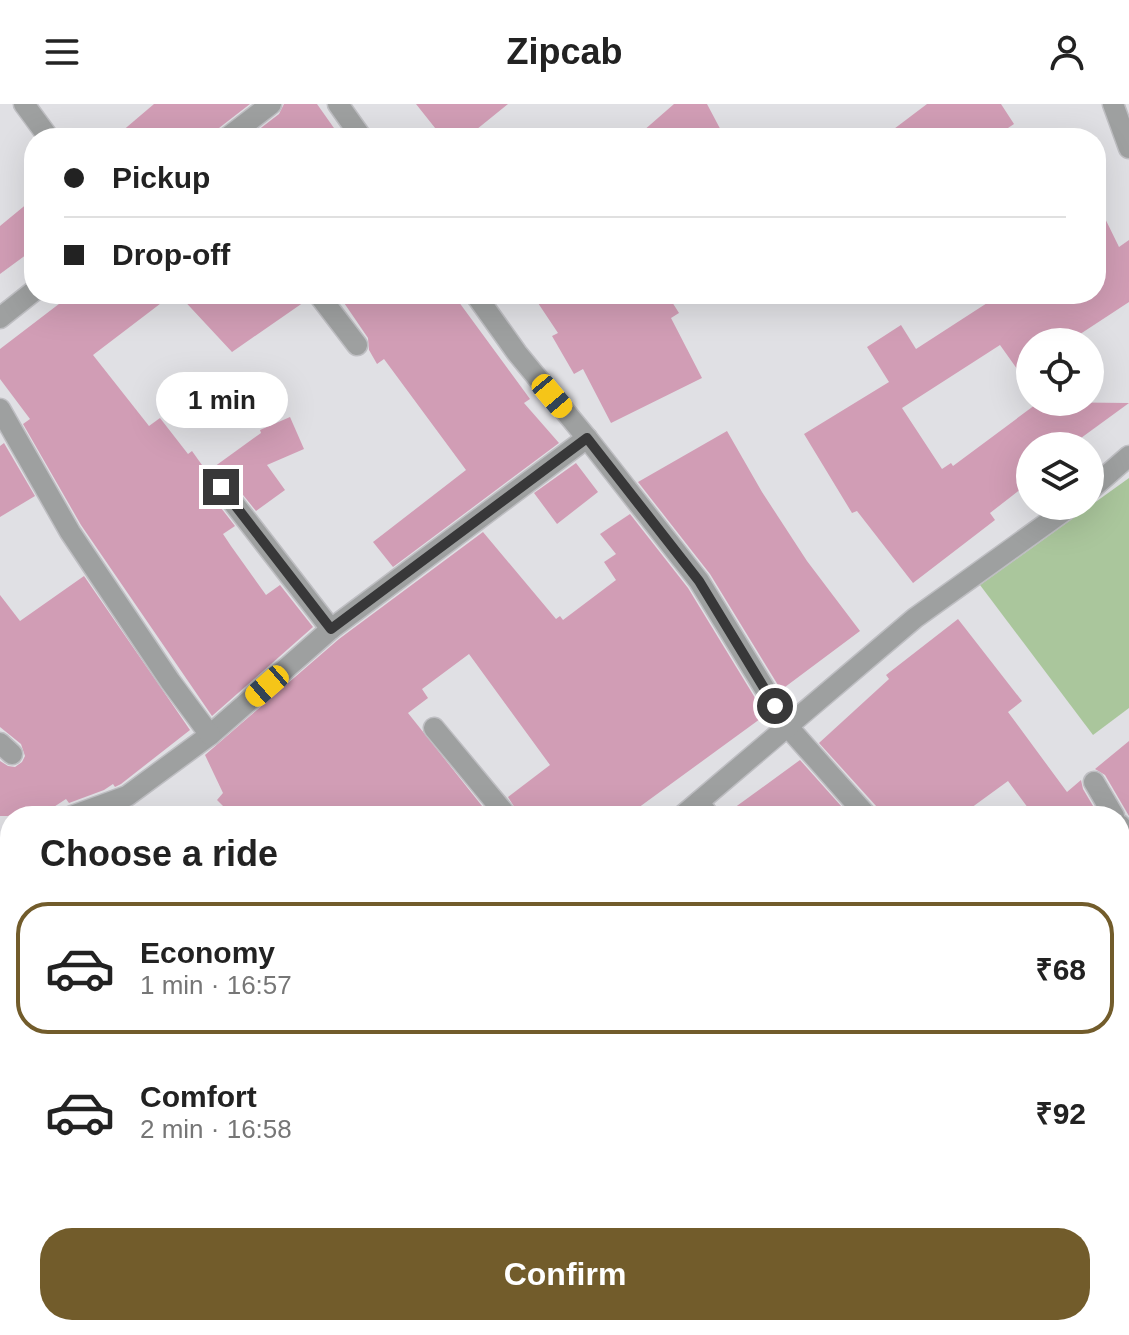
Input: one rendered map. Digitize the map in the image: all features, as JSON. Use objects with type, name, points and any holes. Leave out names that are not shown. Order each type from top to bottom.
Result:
[{"type":"street","points":[[24,104],[42,128]]},
{"type":"street","points":[[240,128],[271,104]]},
{"type":"street","points":[[338,104],[355,128]]},
{"type":"street","points":[[1113,104],[1129,148]]},
{"type":"street","points":[[0,318],[24,299]]},
{"type":"street","points":[[326,304],[357,345]]},
{"type":"street","points":[[482,304],[517,353],[699,581],[788,727],[858,806]]},
{"type":"street","points":[[0,409],[70,532],[210,735]]},
{"type":"street","points":[[100,806],[127,796],[210,735],[331,629],[587,438]]},
{"type":"street","points":[[1104,478],[1129,456]]},
{"type":"street","points":[[221,487],[331,629]]},
{"type":"street","points":[[707,806],[788,727],[915,618],[1052,520]]},
{"type":"street","points":[[434,728],[499,806]]},
{"type":"street","points":[[1094,782],[1108,806]]},
{"type":"green space","points":[[1129,478],[1129,708],[1093,735],[980,585],[1071,520],[1104,520],[1104,496]]},
{"type":"building","points":[[154,104],[250,104],[219,128],[126,128]]},
{"type":"building","points":[[284,104],[317,104],[334,128],[261,128],[279,114]]},
{"type":"building","points":[[416,104],[508,104],[478,128],[435,128]]},
{"type":"building","points":[[674,104],[707,104],[720,128],[646,128]]},
{"type":"building","points":[[927,104],[1001,104],[1014,124],[1008,128],[895,128]]},
{"type":"building","points":[[24,206],[24,256],[0,274],[0,226]]},
{"type":"building","points":[[1106,220],[1119,247],[1129,240],[1129,302],[1089,328],[1016,328],[1016,367],[1000,345],[902,408],[942,469],[951,463],[953,466],[1020,416],[1104,416],[1104,403],[1129,403],[1089,432],[1016,432],[1016,493],[990,513],[995,520],[913,583],[857,511],[852,513],[804,434],[889,382],[867,347],[901,325],[916,349],[986,304],[1106,304]]},
{"type":"building","points":[[59,304],[160,304],[93,355],[149,426],[160,418],[188,454],[192,451],[207,472],[261,433],[260,430],[290,417],[304,449],[267,465],[285,490],[256,511],[227,475],[218,474],[209,483],[211,495],[235,526],[223,534],[266,595],[280,585],[313,627],[212,716],[81,525],[23,424],[30,419],[0,379],[0,349]]},
{"type":"building","points":[[187,304],[301,304],[232,352]]},
{"type":"building","points":[[345,304],[460,304],[530,399],[524,403],[559,443],[393,567],[373,542],[466,470],[384,359],[377,364],[369,350],[368,338]]},
{"type":"building","points":[[539,304],[673,304],[679,313],[671,318],[702,378],[611,423],[583,369],[574,374],[552,336],[558,333]]},
{"type":"building","points":[[727,431],[807,561],[860,631],[781,690],[710,574],[638,482]]},
{"type":"building","points":[[4,443],[35,496],[0,517],[0,446]]},
{"type":"building","points":[[576,463],[598,492],[557,524],[534,493]]},
{"type":"building","points":[[630,514],[688,588],[760,706],[754,711],[760,719],[641,806],[514,806],[508,797],[550,765],[469,654],[422,689],[428,698],[408,713],[482,806],[223,806],[217,800],[223,793],[205,755],[339,639],[483,532],[556,619],[560,616],[563,620],[616,580],[604,562],[616,554],[600,534]]},
{"type":"building","points":[[84,576],[190,730],[115,787],[113,784],[69,803],[66,799],[55,806],[0,806],[0,761],[15,767],[25,756],[21,744],[0,727],[0,595],[20,621]]},
{"type":"building","points":[[958,619],[1022,701],[1008,712],[1067,792],[1081,780],[1093,806],[1027,806],[1008,781],[974,806],[876,806],[819,743],[889,679],[886,675]]},
{"type":"building","points":[[1129,741],[1129,806],[1123,806],[1105,775],[1095,769]]},
{"type":"building","points":[[800,760],[841,806],[737,806]]},
{"type":"route","points":[[221,487],[331,629],[587,438],[699,581],[775,706]]}]
